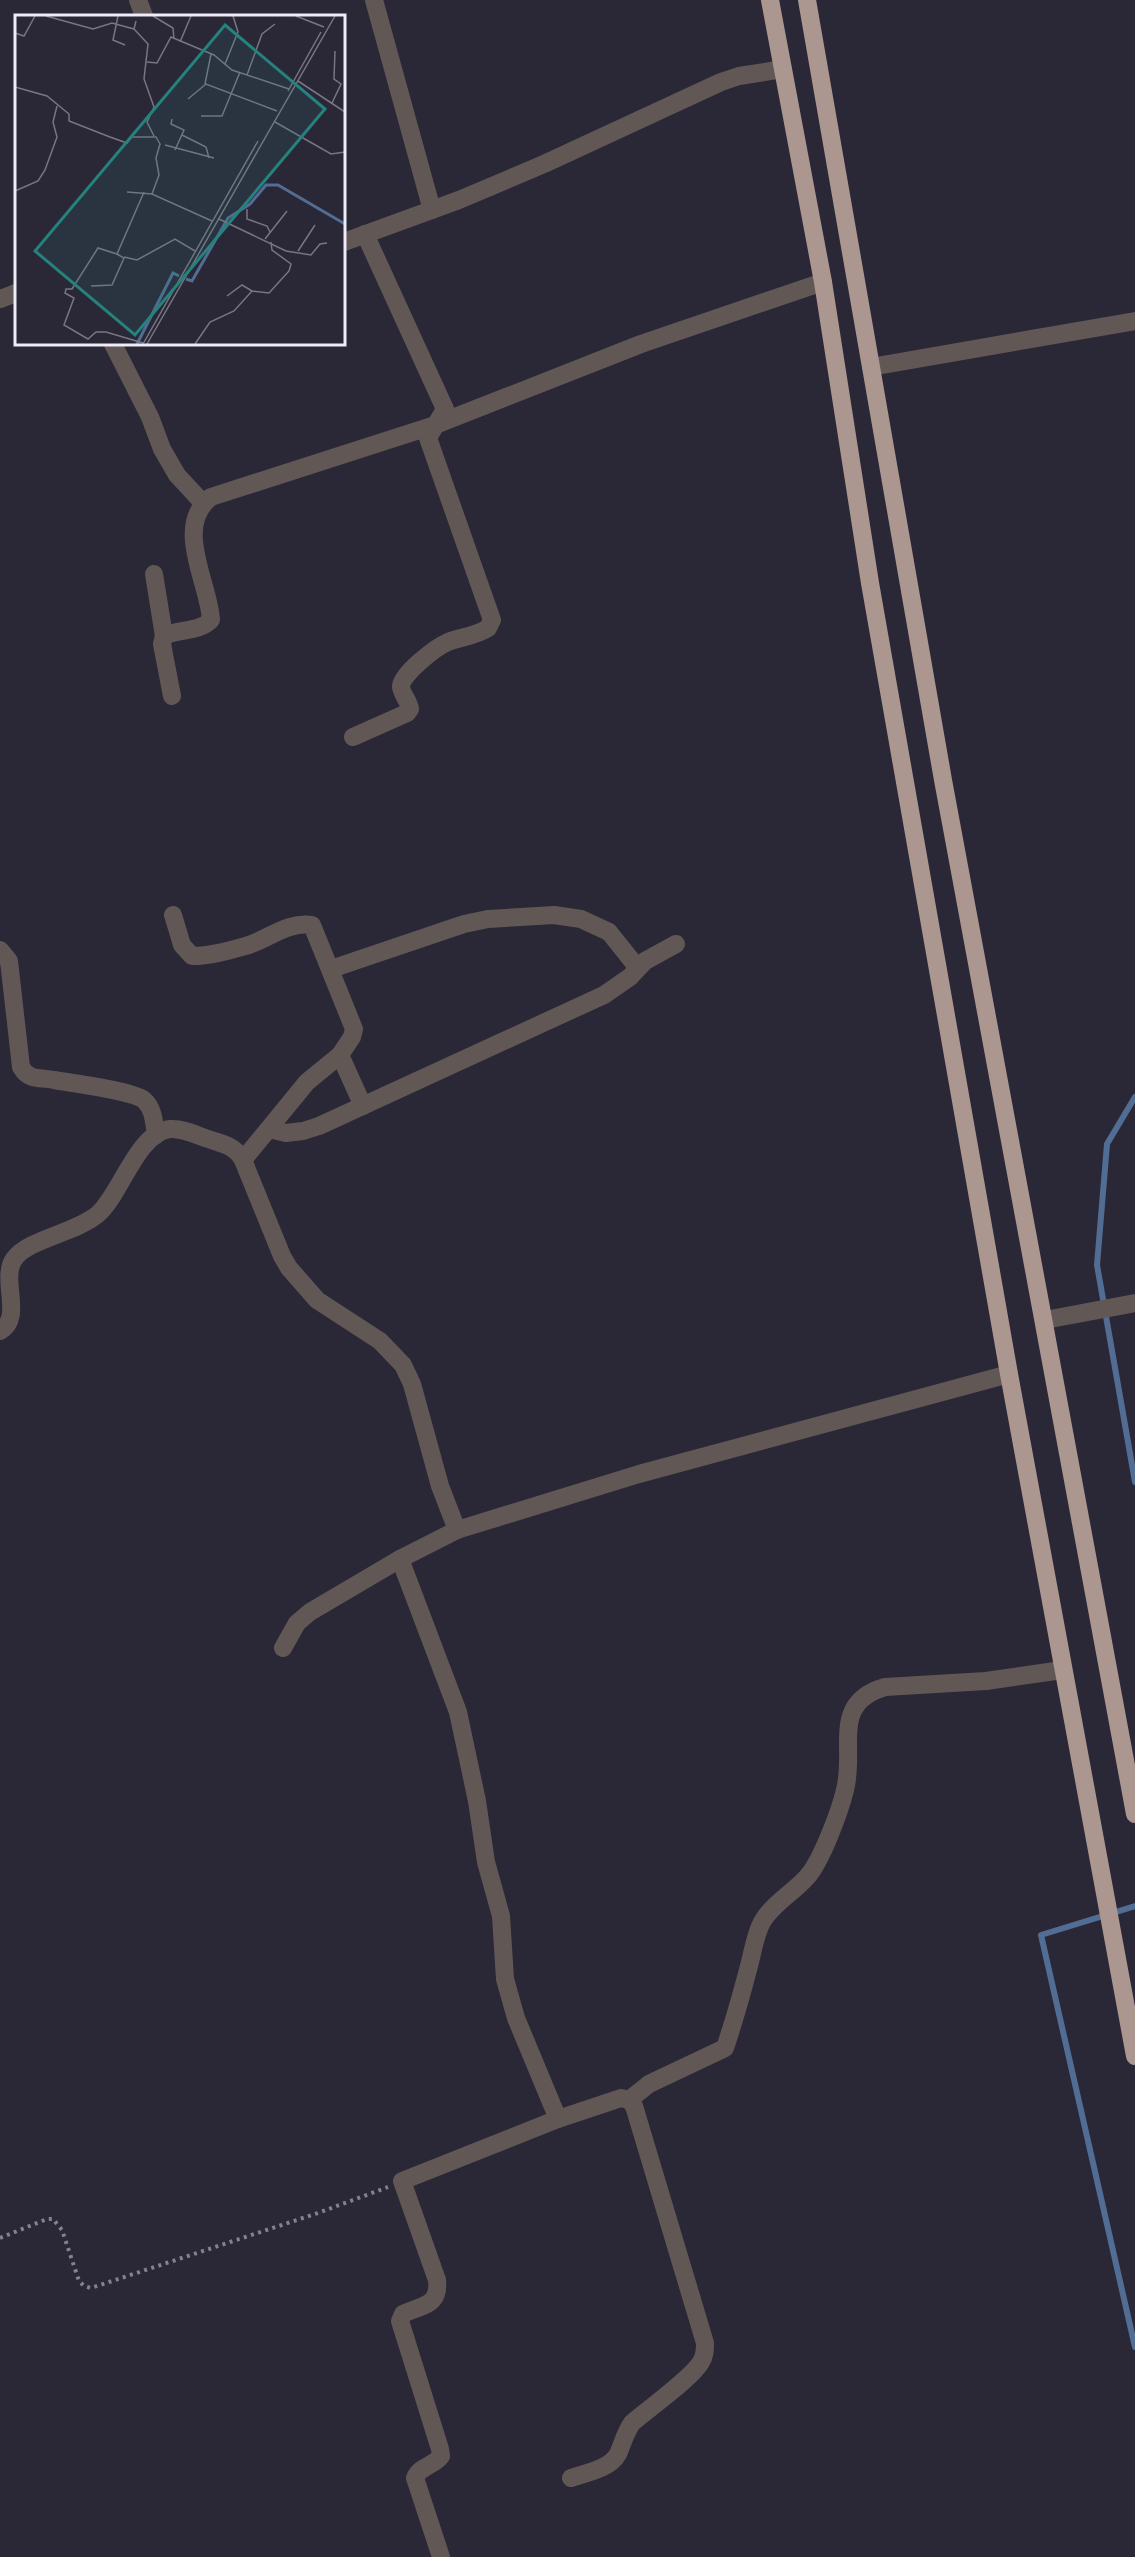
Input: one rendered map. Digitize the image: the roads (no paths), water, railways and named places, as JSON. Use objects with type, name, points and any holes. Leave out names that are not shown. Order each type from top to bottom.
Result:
[{"type":"highway","points":[[770,0],[823,282],[870,583],[1009,1374],[1135,2056]]},
{"type":"highway","points":[[807,0],[938,758],[1045,1320],[1135,1814]]},
{"type":"street","points":[[138,0],[144,15]]},
{"type":"street","points":[[374,0],[432,210]]},
{"type":"street","points":[[345,242],[432,210],[544,164],[721,82],[739,76],[783,69]]},
{"type":"street","points":[[353,737],[407,713],[410,709],[409,702],[403,693],[402,682],[433,651],[448,642],[482,632],[492,620],[428,438],[445,409],[365,234]]},
{"type":"street","points":[[164,636],[199,629],[211,620],[194,534],[203,503],[211,497],[435,425],[641,344],[823,282]]},
{"type":"street","points":[[0,299],[15,293]]},
{"type":"street","points":[[871,367],[1135,321]]},
{"type":"street","points":[[114,345],[146,408],[162,450],[177,475],[203,503]]},
{"type":"street","points":[[154,574],[164,636],[162,644],[172,696]]},
{"type":"street","points":[[173,915],[182,945],[192,956],[201,956],[249,944],[298,924],[312,925],[354,1029],[352,1037],[340,1055],[307,1082],[243,1160]]},
{"type":"street","points":[[331,969],[464,924],[488,919],[554,915],[581,919],[609,932],[638,968]]},
{"type":"street","points":[[269,1129],[286,1133],[303,1131],[590,1003],[617,987],[638,968],[676,944]]},
{"type":"street","points":[[0,950],[9,961],[21,1067],[25,1074],[33,1078],[52,1079],[126,1093],[143,1099],[153,1115],[156,1135]]},
{"type":"street","points":[[340,1055],[363,1106]]},
{"type":"street","points":[[0,1331],[6,1328],[10,1320],[12,1261],[28,1247],[74,1229],[98,1214],[110,1201],[145,1145],[156,1135],[169,1129],[228,1145],[238,1152],[243,1160],[289,1268],[318,1300],[380,1341],[403,1365],[412,1384],[440,1486],[457,1530]]},
{"type":"street","points":[[1045,1320],[1098,1308],[1135,1303]]},
{"type":"street","points":[[283,1648],[297,1623],[310,1612],[400,1559],[457,1530],[639,1474],[1009,1374]]},
{"type":"street","points":[[400,1559],[458,1712],[477,1801],[486,1862],[501,1916],[504,1979],[516,2018],[558,2119]]},
{"type":"street","points":[[629,2100],[649,2084],[725,2048],[762,1921],[808,1876],[818,1863],[845,1790],[849,1719],[851,1711],[860,1699],[872,1691],[885,1687],[986,1681],[1062,1670]]},
{"type":"street","points":[[441,2557],[415,2478],[418,2472],[437,2462],[441,2456],[440,2449],[400,2320],[403,2314],[433,2301],[437,2296],[437,2280],[402,2181],[558,2119],[621,2098],[629,2100],[634,2106],[705,2343],[705,2352],[701,2363],[690,2374],[632,2423],[625,2432],[617,2455],[612,2462],[570,2478]]},
{"type":"waterway","points":[[1135,1097],[1107,1144],[1097,1265],[1135,1482]]},
{"type":"waterway","points":[[1135,1906],[1041,1935],[1135,2347]]}]
